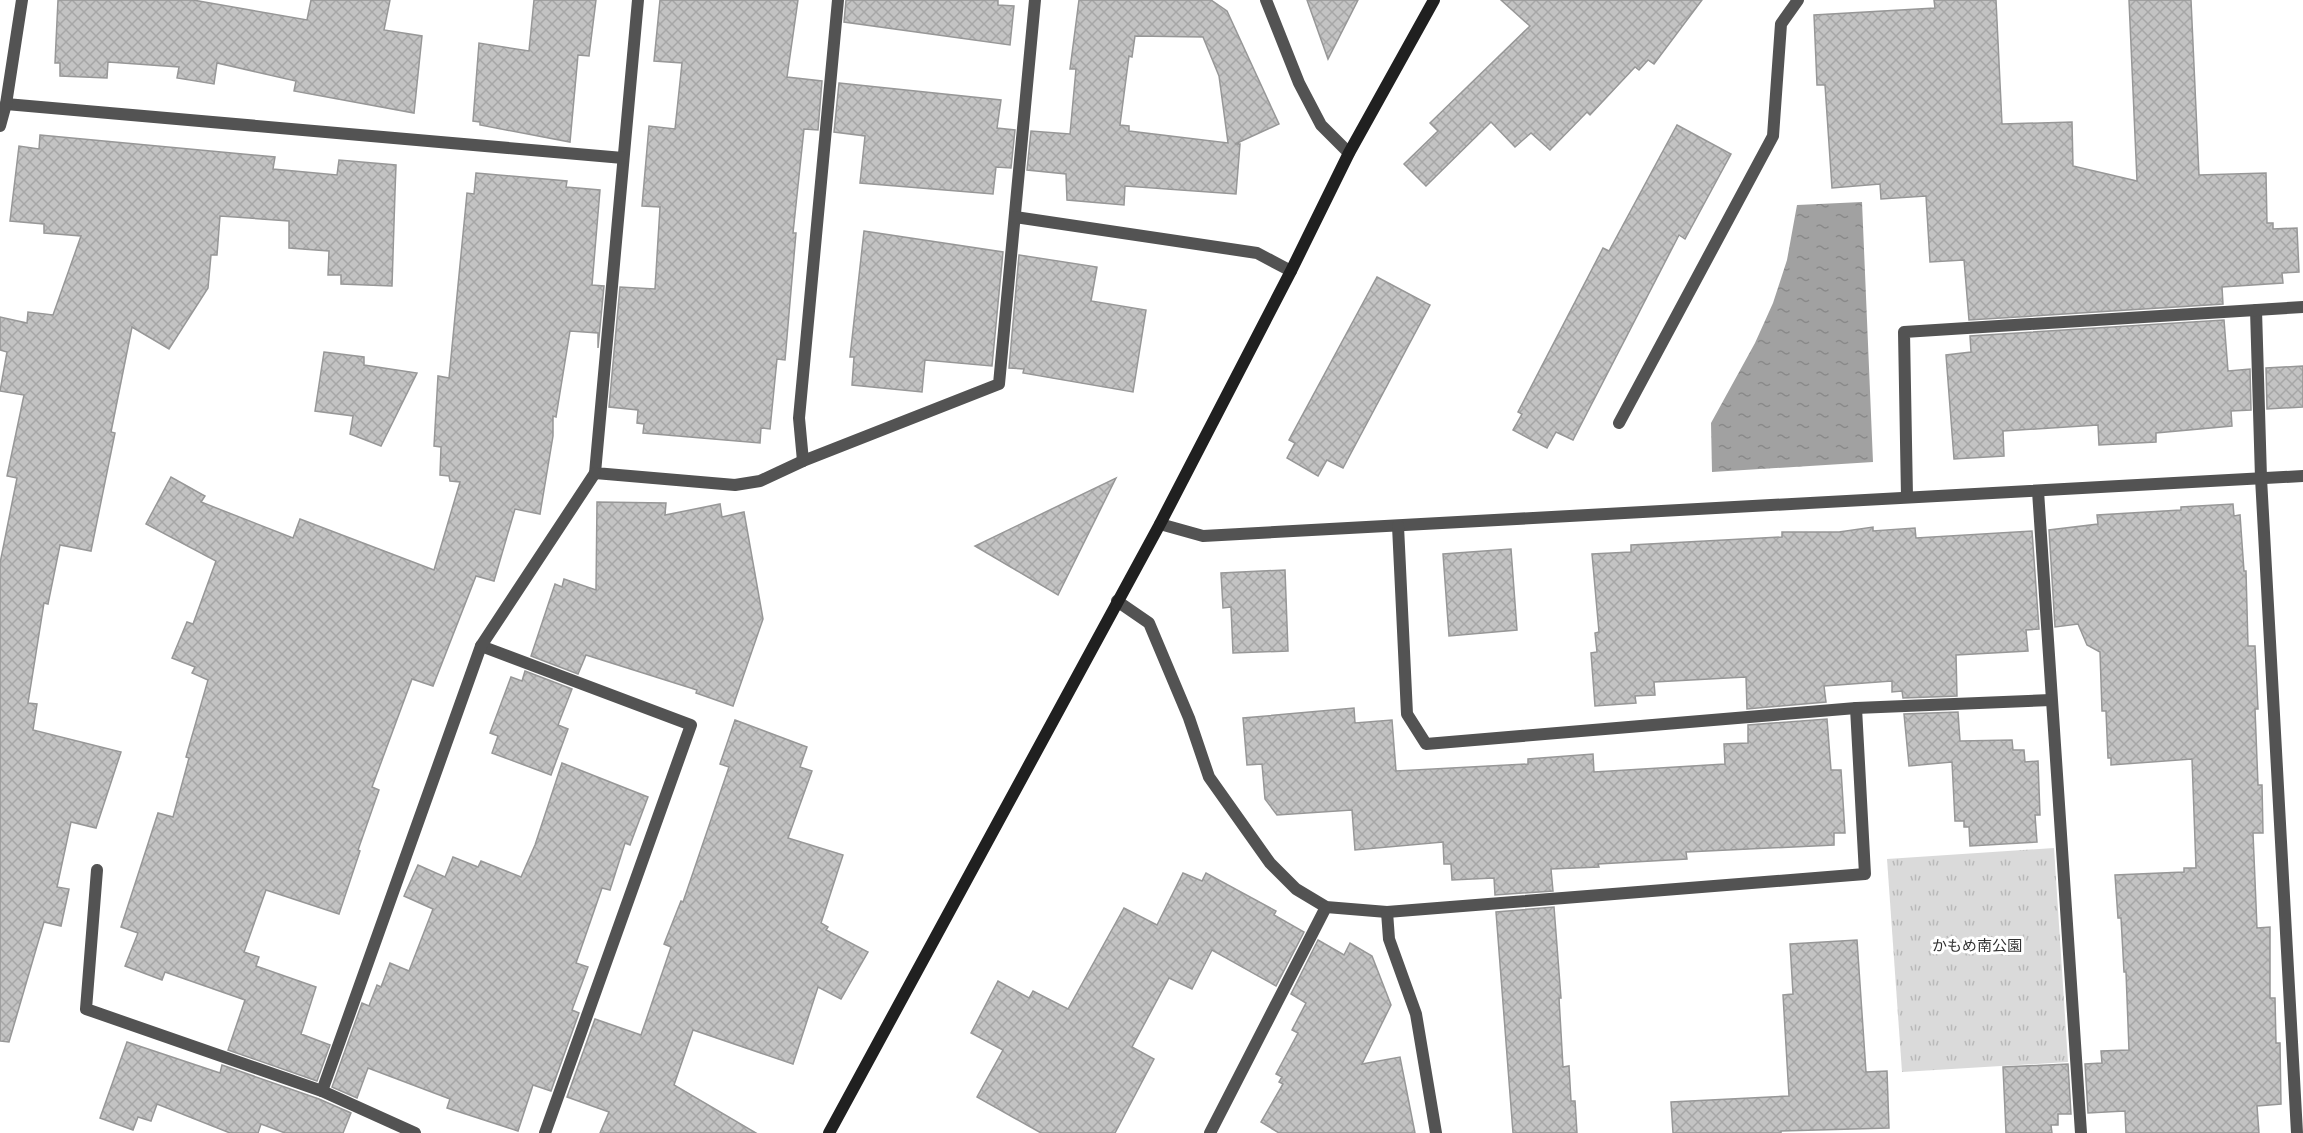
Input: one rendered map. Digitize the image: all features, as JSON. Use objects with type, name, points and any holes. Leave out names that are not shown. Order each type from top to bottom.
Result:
[{"type":"street","points":[[0,126],[6,104],[22,0]]},
{"type":"street","points":[[322,1090],[481,646],[595,473],[638,0]]},
{"type":"street","points":[[803,461],[799,418],[838,0]]},
{"type":"street","points":[[595,473],[735,485],[760,481],[803,461],[999,384],[1035,0]]},
{"type":"street","points":[[1266,0],[1299,83],[1321,125],[1349,153]]},
{"type":"street","points":[[829,1133],[1160,524],[1349,153],[1434,0]]},
{"type":"street","points":[[1619,423],[1773,136],[1781,24],[1798,0]]},
{"type":"street","points":[[6,104],[623,158]]},
{"type":"street","points":[[1016,217],[1257,253],[1291,270]]},
{"type":"street","points":[[1907,497],[1904,332],[2303,307]]},
{"type":"street","points":[[2256,310],[2261,478],[2297,1026],[2297,1133]]},
{"type":"street","points":[[1160,524],[1203,536],[2303,476]]},
{"type":"street","points":[[2038,491],[2081,1133]]},
{"type":"street","points":[[1398,525],[1407,714],[1426,744],[1856,708],[2051,700]]},
{"type":"street","points":[[1117,601],[1149,623],[1189,718],[1209,777],[1270,863],[1296,889],[1326,907],[1387,912],[1865,874],[1856,708]]},
{"type":"street","points":[[481,646],[691,725],[545,1133]]},
{"type":"street","points":[[97,870],[86,1010],[322,1090],[415,1133]]},
{"type":"street","points":[[1209,1133],[1326,907]]},
{"type":"street","points":[[1387,912],[1389,939],[1416,1014],[1436,1133]]},
{"type":"green space","name":"かもめ南公園","points":[[2054,848],[2068,1062],[1902,1072],[1887,859]]},
{"type":"water","points":[[1862,202],[1873,462],[1712,472],[1711,423],[1755,343],[1773,303],[1787,260],[1797,205]]},
{"type":"building","points":[[58,0],[193,0],[307,20],[311,0],[390,0],[384,30],[422,36],[414,113],[294,91],[296,81],[217,63],[214,84],[177,78],[179,67],[108,62],[107,78],[60,76],[60,63],[55,63]]},
{"type":"building","points":[[534,0],[596,0],[589,56],[578,55],[570,142],[480,125],[480,122],[473,121],[479,43],[529,51]]},
{"type":"building","points":[[660,0],[798,0],[787,77],[822,81],[818,130],[804,129],[793,233],[796,233],[785,360],[777,359],[770,429],[761,428],[760,443],[643,433],[644,424],[637,423],[638,410],[609,407],[620,287],[655,289],[660,207],[642,206],[649,126],[675,129],[682,63],[654,61]]},
{"type":"building","points":[[846,0],[998,0],[998,5],[1014,6],[1010,45],[844,22]]},
{"type":"building","points":[[1079,0],[1211,0],[1227,11],[1279,124],[1235,144],[1240,144],[1236,194],[1125,186],[1124,205],[1067,200],[1066,174],[1027,170],[1031,131],[1070,134],[1076,69],[1070,69]],"holes":[[[1135,36],[1203,37],[1219,76],[1228,143],[1129,131],[1129,126],[1120,125],[1129,56],[1132,57]]]},
{"type":"building","points":[[1307,0],[1358,0],[1328,59]]},
{"type":"building","points":[[1501,0],[1702,0],[1654,64],[1648,60],[1639,70],[1635,67],[1590,115],[1587,112],[1550,150],[1531,133],[1515,147],[1491,122],[1426,186],[1404,164],[1438,131],[1430,123],[1530,26]]},
{"type":"building","points":[[1934,0],[1996,0],[2002,124],[2072,122],[2073,166],[2137,181],[2129,0],[2191,0],[2199,175],[2266,173],[2267,223],[2273,223],[2273,229],[2297,228],[2299,272],[2282,273],[2283,283],[2222,287],[2223,304],[1969,320],[1964,260],[1930,262],[1926,196],[1881,199],[1880,184],[1832,188],[1825,85],[1817,85],[1814,15],[1935,8]]},
{"type":"building","points":[[839,83],[1001,100],[997,128],[1015,130],[1011,168],[996,167],[993,194],[860,183],[865,136],[834,132]]},
{"type":"building","points":[[1677,125],[1731,154],[1685,239],[1679,235],[1573,440],[1556,432],[1547,448],[1513,430],[1522,414],[1518,412],[1603,248],[1609,251]]},
{"type":"building","points":[[40,135],[275,157],[273,169],[337,175],[339,160],[396,165],[392,286],[341,284],[341,275],[328,275],[329,251],[289,248],[289,221],[220,216],[217,255],[211,255],[208,288],[169,349],[132,327],[111,432],[115,433],[91,551],[60,545],[48,604],[44,603],[28,703],[37,704],[33,730],[121,752],[96,828],[71,822],[57,887],[69,889],[61,926],[44,922],[9,1042],[0,1041],[0,563],[17,478],[7,476],[24,395],[0,391],[7,352],[0,350],[0,317],[27,323],[28,312],[53,315],[81,236],[44,233],[44,224],[10,221],[19,146],[39,149]]},
{"type":"building","points":[[476,173],[567,181],[566,187],[600,190],[592,285],[604,286],[598,348],[598,333],[570,331],[556,417],[553,416],[553,436],[540,514],[515,509],[494,581],[476,576],[433,686],[412,679],[372,787],[379,790],[339,914],[266,890],[244,952],[259,957],[256,966],[316,987],[301,1034],[330,1045],[317,1081],[228,1050],[245,1000],[165,972],[162,980],[125,966],[138,933],[121,927],[158,813],[173,817],[189,758],[186,757],[208,680],[192,673],[195,667],[172,658],[187,622],[193,624],[216,561],[146,524],[171,477],[205,496],[201,502],[293,538],[300,519],[434,570],[460,482],[450,481],[449,476],[440,475],[441,447],[434,446],[438,376],[449,378],[467,193],[474,194]]},
{"type":"building","points":[[864,231],[1003,252],[992,366],[925,360],[922,392],[852,385],[854,357],[850,357]]},
{"type":"building","points":[[1019,255],[1097,267],[1091,301],[1146,310],[1133,392],[1023,373],[1024,369],[1009,368]]},
{"type":"building","points":[[1377,277],[1430,305],[1343,468],[1327,460],[1318,476],[1287,458],[1295,443],[1289,440]]},
{"type":"building","points":[[2224,320],[2228,371],[2250,369],[2251,410],[2231,411],[2232,426],[2156,433],[2156,442],[2099,445],[2098,425],[2003,431],[2004,456],[1954,459],[1946,355],[1971,352],[1970,336]]},
{"type":"building","points":[[324,352],[364,357],[364,365],[417,373],[381,446],[350,434],[353,416],[315,411]]},
{"type":"building","points":[[2303,366],[2303,407],[2267,409],[2266,368]]},
{"type":"building","points":[[1116,478],[1058,595],[975,546]]},
{"type":"building","points":[[597,502],[666,503],[665,515],[720,504],[722,517],[744,512],[763,619],[733,706],[696,693],[697,690],[586,655],[578,674],[531,656],[555,584],[562,587],[564,579],[596,590]]},
{"type":"building","points":[[2233,504],[2234,516],[2240,515],[2244,571],[2246,571],[2248,646],[2255,646],[2258,785],[2262,785],[2263,833],[2253,833],[2257,928],[2270,927],[2270,998],[2275,998],[2276,1043],[2280,1043],[2281,1104],[2257,1106],[2259,1133],[2126,1133],[2125,1111],[2088,1113],[2085,1064],[2102,1063],[2101,1051],[2129,1050],[2126,972],[2124,972],[2121,918],[2118,918],[2115,875],[2184,872],[2184,868],[2196,868],[2192,759],[2111,765],[2111,758],[2108,758],[2106,711],[2102,711],[2100,652],[2087,645],[2078,624],[2055,627],[2049,530],[2098,524],[2097,515]]},
{"type":"building","points":[[1873,527],[1873,531],[1915,528],[1916,538],[2032,531],[2039,629],[2026,630],[2028,651],[1956,655],[1957,696],[1903,698],[1902,691],[1892,692],[1892,681],[1824,686],[1826,702],[1747,709],[1746,677],[1654,682],[1655,695],[1635,696],[1636,703],[1595,706],[1591,653],[1597,652],[1595,633],[1599,632],[1592,554],[1631,552],[1631,545],[1782,537],[1782,532],[1839,532]]},
{"type":"building","points":[[1511,549],[1517,630],[1449,636],[1443,554]]},
{"type":"building","points":[[1285,570],[1288,651],[1233,653],[1231,607],[1223,608],[1221,573]]},
{"type":"building","points":[[525,671],[572,689],[558,725],[568,729],[551,775],[492,753],[498,736],[490,733],[511,677],[522,681]]},
{"type":"building","points":[[1354,708],[1355,723],[1392,720],[1396,771],[1528,764],[1528,759],[1593,754],[1594,772],[1725,764],[1724,744],[1748,743],[1748,725],[1827,719],[1831,770],[1841,770],[1845,833],[1834,833],[1834,845],[1686,852],[1687,859],[1551,869],[1553,891],[1495,895],[1494,878],[1452,880],[1451,864],[1444,864],[1443,842],[1355,850],[1352,810],[1277,815],[1265,799],[1262,764],[1247,765],[1243,718]]},
{"type":"building","points":[[1958,712],[1960,741],[2012,740],[2013,750],[2024,750],[2025,762],[2038,761],[2040,815],[2035,815],[2037,842],[1970,846],[1969,827],[1964,827],[1964,821],[1955,821],[1952,762],[1909,766],[1904,714]]},
{"type":"building","points":[[735,720],[807,747],[800,767],[812,771],[788,838],[843,855],[821,923],[828,927],[826,930],[868,952],[841,999],[818,987],[793,1064],[693,1030],[674,1085],[756,1133],[600,1133],[609,1112],[567,1097],[595,1019],[641,1035],[671,947],[664,944],[681,901],[683,902],[729,767],[720,764]]},
{"type":"building","points":[[562,763],[648,797],[630,845],[625,843],[610,890],[602,888],[576,963],[588,967],[572,1010],[579,1013],[551,1091],[533,1085],[518,1131],[447,1108],[450,1099],[368,1068],[357,1098],[332,1087],[362,1003],[369,1006],[377,985],[381,987],[390,963],[409,971],[433,909],[404,896],[418,865],[445,877],[453,857],[478,867],[481,861],[521,877],[535,845]]},
{"type":"building","points":[[1183,873],[1202,881],[1206,873],[1276,911],[1274,915],[1304,932],[1276,986],[1212,950],[1192,989],[1169,978],[1132,1047],[1154,1059],[1115,1133],[1041,1133],[977,1097],[1003,1050],[971,1033],[998,981],[1029,998],[1033,991],[1068,1009],[1124,908],[1157,925]]},
{"type":"building","points":[[1554,907],[1561,998],[1559,998],[1563,1067],[1569,1066],[1571,1101],[1575,1101],[1577,1133],[1513,1133],[1496,912]]},
{"type":"building","points":[[1318,940],[1344,955],[1350,943],[1372,956],[1391,1005],[1362,1064],[1400,1057],[1415,1133],[1279,1133],[1261,1122],[1283,1084],[1279,1082],[1282,1077],[1276,1074],[1298,1033],[1292,1030],[1306,1003],[1291,994]]},
{"type":"building","points":[[1857,940],[1866,1072],[1887,1071],[1889,1128],[1781,1131],[1781,1133],[1673,1133],[1671,1102],[1789,1096],[1783,995],[1793,994],[1790,944]]},
{"type":"building","points":[[127,1042],[220,1073],[222,1065],[319,1099],[351,1113],[343,1133],[285,1133],[261,1124],[258,1133],[230,1133],[157,1104],[151,1121],[138,1117],[133,1130],[100,1118]]},
{"type":"building","points":[[2068,1064],[2071,1114],[2058,1114],[2058,1125],[2051,1125],[2052,1133],[2006,1133],[2003,1067]]}]
